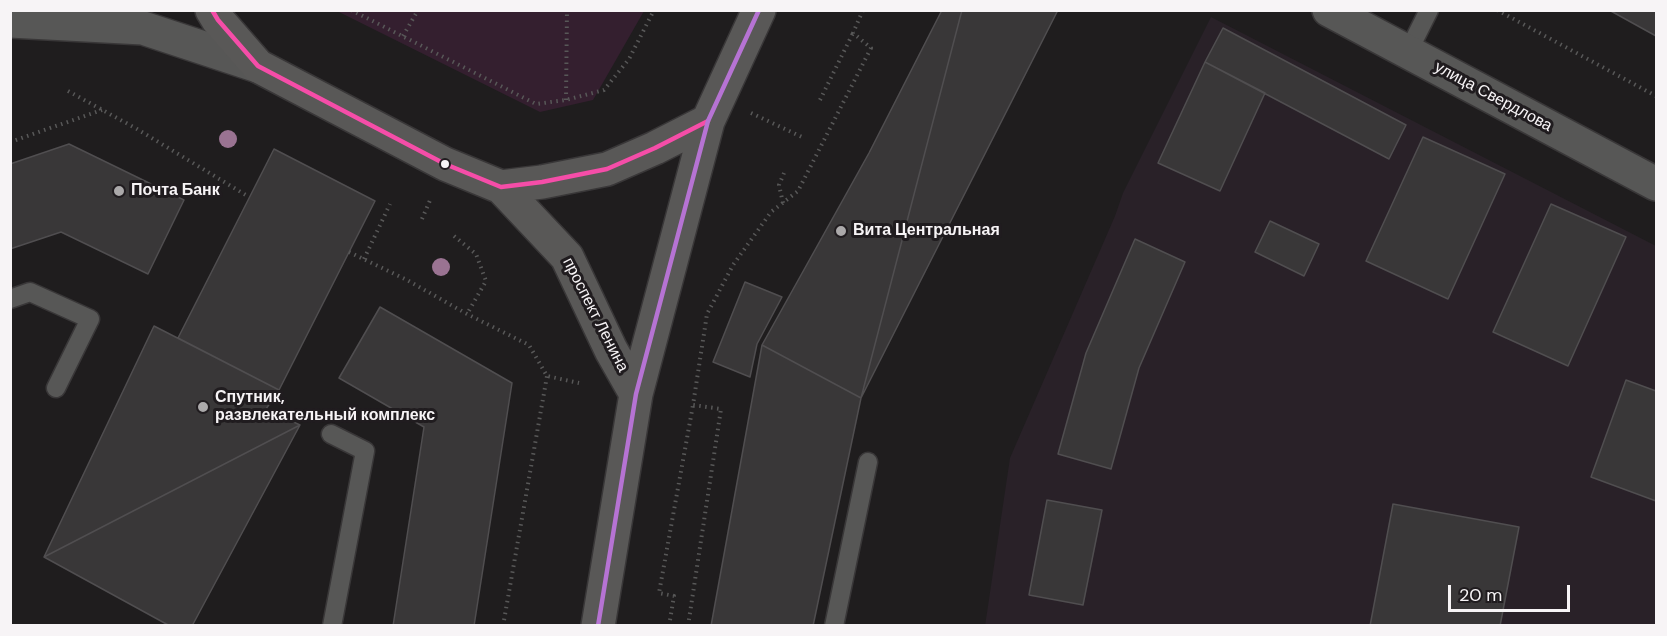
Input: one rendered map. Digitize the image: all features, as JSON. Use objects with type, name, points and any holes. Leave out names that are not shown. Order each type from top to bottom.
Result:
[{"type":"main road","points":[[212,10],[258,66],[445,164],[501,187],[542,182],[607,169],[656,148],[713,109]]},
{"type":"main road","name":"проспект Ленина","points":[[598,626],[636,394],[713,109],[759,10]]},
{"type":"main road","name":"проспект Ленина","points":[[501,187],[567,257],[611,350],[636,394]]},
{"type":"street","name":"улица Свердлова","points":[[1329,10],[1656,184]]},
{"type":"street","points":[[10,21],[143,28],[258,66]]},
{"type":"lane","points":[[1407,52],[1429,10]]},
{"type":"lane","points":[[10,299],[30,292],[90,319],[56,388]]},
{"type":"lane","points":[[331,434],[365,452],[332,626]]},
{"type":"lane","points":[[834,626],[868,462]]},
{"type":"path","points":[[351,10],[536,104],[566,100],[604,90],[629,59],[654,10]]},
{"type":"path","points":[[403,36],[418,10]]},
{"type":"path","points":[[566,100],[567,10]]},
{"type":"path","points":[[820,100],[863,10]]},
{"type":"path","points":[[1497,10],[1656,96]]},
{"type":"path","points":[[669,626],[674,596],[659,593],[707,314],[733,265],[771,213],[798,191],[871,48],[853,33]]},
{"type":"path","points":[[68,91],[137,129],[249,197]]},
{"type":"path","points":[[713,109],[802,137]]},
{"type":"path","points":[[10,142],[102,110]]},
{"type":"path","points":[[783,203],[779,185],[784,173]]},
{"type":"path","points":[[364,259],[390,204]]},
{"type":"path","points":[[454,236],[476,254],[486,281],[467,315]]},
{"type":"path","points":[[349,252],[406,280],[467,315],[529,345],[547,376],[503,626]]},
{"type":"path","points":[[547,376],[579,383]]},
{"type":"path","points":[[688,626],[721,409],[693,405]]},
{"type":"shaded area","points":[[337,11],[644,11],[593,100],[540,112]]},
{"type":"shaded area","points":[[1211,17],[1656,246],[1656,625],[985,626],[1010,458],[1123,193]]},
{"type":"building","points":[[942,10],[962,10],[861,398],[762,345],[869,153]]},
{"type":"building","points":[[962,10],[1058,10],[861,398]]},
{"type":"building","points":[[1609,10],[1656,10],[1656,36]]},
{"type":"building","points":[[1223,28],[1406,125],[1389,159],[1205,62]]},
{"type":"building","points":[[1205,62],[1265,93],[1220,191],[1158,163]]},
{"type":"building","points":[[1423,137],[1505,174],[1448,299],[1366,261]]},
{"type":"building","points":[[69,144],[184,200],[148,274],[61,232],[10,249],[10,164]]},
{"type":"building","points":[[274,149],[375,201],[279,390],[178,338]]},
{"type":"building","points":[[1551,204],[1626,237],[1568,366],[1493,332]]},
{"type":"building","points":[[1270,221],[1319,244],[1304,276],[1255,252]]},
{"type":"building","points":[[1135,239],[1185,262],[1139,368],[1111,469],[1058,454],[1086,353]]},
{"type":"building","points":[[745,282],[782,297],[757,344],[750,377],[713,362]]},
{"type":"building","points":[[380,307],[512,383],[474,626],[393,626],[424,427],[339,378]]},
{"type":"building","points":[[154,326],[279,390],[266,409],[300,425],[44,557]]},
{"type":"building","points":[[762,345],[861,398],[813,626],[711,626]]},
{"type":"building","points":[[1626,380],[1656,391],[1656,501],[1591,477]]},
{"type":"building","points":[[300,425],[192,626],[170,626],[44,557]]},
{"type":"building","points":[[1047,500],[1102,510],[1083,605],[1029,595]]},
{"type":"building","points":[[1393,504],[1519,527],[1500,626],[1370,626]]},
{"type":"transit line","points":[[212,10],[258,66],[445,164],[501,187],[542,182],[607,169],[708,121]]},
{"type":"transit line","points":[[598,626],[636,394],[708,121],[759,10]]},
{"type":"place","name":"Почта Банк","points":[[119,191]]},
{"type":"place","name":"Вита Центральная","points":[[841,231]]},
{"type":"place","name":"Спутник, развлекательный комплекс","points":[[203,407]]}]
